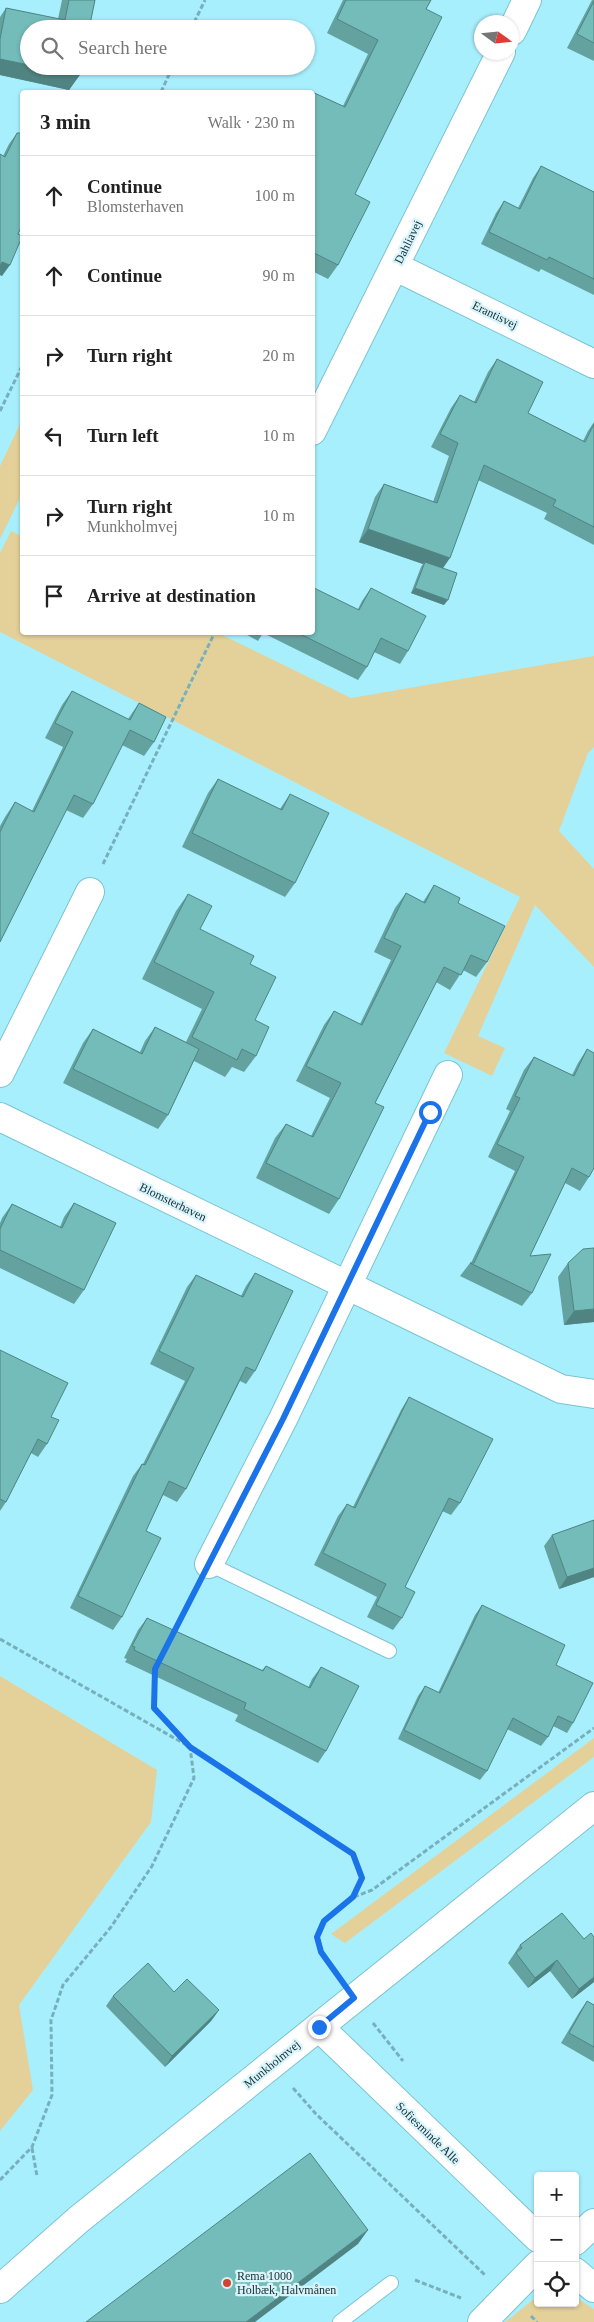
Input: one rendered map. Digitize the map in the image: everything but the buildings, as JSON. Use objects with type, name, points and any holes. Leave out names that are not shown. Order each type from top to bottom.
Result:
[{"type":"street","points":[[519,17],[527,0]]},
{"type":"street","name":"Dahliavej","points":[[315,425],[396,267],[497,60]]},
{"type":"street","name":"Erantisvej","points":[[396,267],[594,364]]},
{"type":"street","points":[[0,1073],[90,892]]},
{"type":"street","points":[[209,1564],[283,1419],[448,1075]]},
{"type":"street","name":"Blomsterhaven","points":[[0,1118],[561,1389],[594,1394]]},
{"type":"street","name":"Munkholmvej","points":[[0,2288],[78,2220],[594,1806]]},
{"type":"street","name":"Sofiesminde Alle","points":[[319,2027],[534,2234]]},
{"type":"street","points":[[579,2237],[594,2222]]},
{"type":"street","points":[[493,2311],[534,2269]]},
{"type":"street","points":[[579,2275],[594,2288]]},
{"type":"lane","points":[[209,1564],[389,1651]]},
{"type":"lane","points":[[340,2322],[390,2283]]},
{"type":"path","points":[[195,20],[205,0]]},
{"type":"path","points":[[161,90],[168,75]]},
{"type":"path","points":[[0,410],[20,370]]},
{"type":"path","points":[[90,892],[214,635]]},
{"type":"path","points":[[173,1634],[209,1564]]},
{"type":"path","points":[[0,1639],[190,1747],[353,1854],[362,1878],[353,1897]]},
{"type":"path","points":[[0,2180],[32,2147],[52,2095],[51,2020],[63,1985],[111,1927],[152,1866],[194,1778],[190,1747],[154,1708],[155,1669]]},
{"type":"path","points":[[354,1998],[321,1952],[317,1937],[324,1921],[353,1897],[372,1890],[594,1728]]},
{"type":"path","points":[[272,2065],[493,2311]]},
{"type":"path","points":[[32,2147],[37,2176]]},
{"type":"path","points":[[390,2283],[404,2276],[493,2311],[537,2322]]},
{"type":"shaded area","points":[[20,424],[20,498],[0,539],[0,466]]},
{"type":"shaded area","points":[[11,531],[20,535],[20,635],[222,635],[351,698],[594,656],[594,747],[588,753],[559,831],[594,869],[594,967],[535,905],[478,1036],[505,1048],[492,1076],[444,1053],[520,897],[0,632],[0,553]]},
{"type":"shaded area","points":[[0,1676],[157,1770],[151,1822],[19,2005],[33,2090],[0,2131]]},
{"type":"shaded area","points":[[594,1738],[594,1757],[345,1943],[331,1934]]},
{"type":"shaded area","points":[[534,2299],[534,2307],[579,2307],[579,2300],[594,2309],[594,2322],[505,2322]]},
{"type":"place","name":"Rema 1000 Holbæk, Halvmånen","points":[[227,2283]]},
{"type":"route","points":[[319,2027],[354,1998],[321,1952],[317,1937],[324,1921],[353,1897],[362,1878],[353,1854],[190,1747],[154,1708],[155,1669],[283,1419],[430,1112]]}]
